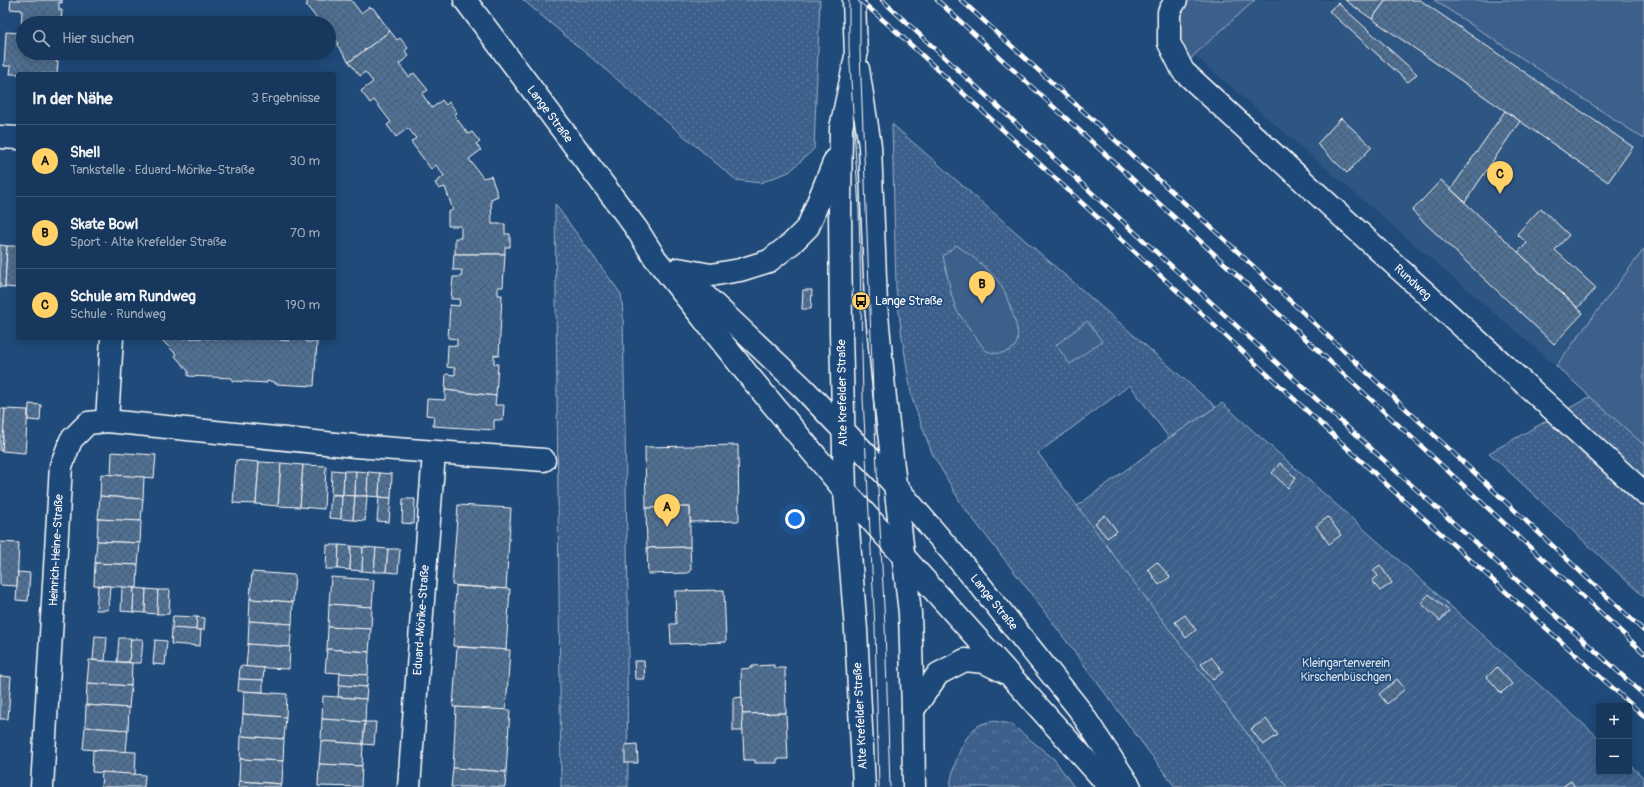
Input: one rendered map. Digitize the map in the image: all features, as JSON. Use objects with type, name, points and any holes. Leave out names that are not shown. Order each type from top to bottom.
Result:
[{"type":"street","name":"Lange Straße","points":[[464,0],[636,228],[655,258],[724,345],[845,491],[1110,787]]},
{"type":"street","name":"Alte Krefelder Straße","points":[[854,0],[856,56],[841,128],[840,216],[845,491],[856,630],[864,787]]},
{"type":"street","name":"Rundweg","points":[[1176,0],[1169,12],[1169,43],[1183,71],[1644,493]]},
{"type":"street","points":[[856,56],[870,146],[876,305],[884,398],[910,613],[914,787]]},
{"type":"street","points":[[678,269],[711,275],[740,270],[769,261],[792,243],[808,227],[819,202],[834,163],[841,128]]},
{"type":"street","points":[[0,136],[16,138]]},
{"type":"street","name":"Lange Straße","points":[[636,228],[805,390],[843,428],[895,486],[980,585],[1079,709],[1130,787]]},
{"type":"street","points":[[112,340],[107,420],[434,453],[544,460]]},
{"type":"street","name":"Heinrich-Heine-Straße","points":[[42,787],[61,466],[71,440],[88,423],[107,420]]},
{"type":"street","name":"Eduard-Mörike-Straße","points":[[409,787],[434,453]]},
{"type":"street","points":[[913,710],[938,674],[965,660],[984,662],[1007,673]]},
{"type":"shaded area","points":[[1255,0],[1434,0],[1644,139],[1644,249],[1556,366],[1194,55]]},
{"type":"green space","points":[[523,0],[820,0],[814,149],[789,172],[760,183],[736,180]]},
{"type":"green space","points":[[1176,0],[1255,0],[1194,55],[1183,71]]},
{"type":"green space","points":[[1434,0],[1644,0],[1644,139]]},
{"type":"green space","points":[[892,124],[1216,407],[1169,438],[1130,385],[1038,453],[1287,787],[1175,787],[1026,587],[962,505],[932,453],[912,399],[896,288]]},
{"type":"green space","points":[[555,204],[621,294],[623,313],[629,656],[627,659],[628,787],[561,787]]},
{"type":"green space","points":[[956,245],[989,271],[1004,291],[1015,320],[1018,333],[1016,345],[1012,349],[1006,352],[998,353],[985,350],[957,311],[952,297],[943,256]]},
{"type":"green space","points":[[1644,249],[1644,445],[1556,366]]},
{"type":"green space","points":[[1087,321],[1102,341],[1070,364],[1056,345]]},
{"type":"green space","points":[[1591,396],[1644,445],[1644,597],[1489,453]]},
{"type":"green space","name":"Kleingartenverein Kirschenbüschgen","points":[[1222,403],[1596,735],[1596,775],[1632,775],[1632,767],[1644,778],[1644,787],[1287,787],[1077,506],[1169,438]]},
{"type":"green space","points":[[993,721],[1011,724],[1054,759],[1074,787],[950,787],[956,762],[967,737],[980,725]]},
{"type":"building","points":[[11,0],[62,0],[62,3],[59,2],[59,10],[62,10],[62,16],[22,16],[22,10],[10,9]]},
{"type":"building","points":[[305,0],[351,0],[361,13],[369,7],[373,8],[390,31],[349,62],[337,45],[336,16],[315,16],[306,5],[308,4]]},
{"type":"building","points":[[1345,0],[1386,0],[1372,19]]},
{"type":"building","points":[[1386,0],[1420,0],[1633,147],[1608,182],[1372,19]]},
{"type":"building","points":[[1338,3],[1417,74],[1408,82],[1329,11]]},
{"type":"building","points":[[390,31],[397,40],[400,38],[408,48],[405,51],[409,56],[399,64],[409,77],[414,73],[428,90],[422,94],[432,108],[442,100],[446,105],[449,102],[457,113],[454,115],[468,134],[472,132],[480,142],[476,144],[481,150],[469,159],[483,178],[491,176],[498,196],[491,199],[492,224],[505,224],[505,234],[510,234],[510,247],[505,247],[505,254],[455,254],[455,238],[461,238],[461,226],[448,226],[448,212],[453,210],[445,187],[439,189],[435,183],[444,176],[436,165],[431,169],[411,142],[416,138],[408,128],[396,137],[387,125],[391,122],[374,100],[370,103],[361,91],[373,82],[365,72],[360,76],[349,62]]},
{"type":"building","points":[[6,32],[16,33],[16,60],[56,60],[56,62],[58,62],[57,72],[16,72],[16,74],[10,74],[11,66],[4,66]]},
{"type":"building","points":[[1505,111],[1520,121],[1465,202],[1451,189]]},
{"type":"building","points":[[1341,118],[1372,147],[1347,173],[1317,144]]},
{"type":"building","points":[[1441,180],[1583,313],[1554,344],[1412,211]]},
{"type":"building","points":[[1541,208],[1569,235],[1555,250],[1596,288],[1578,308],[1518,252],[1527,243],[1517,234]]},
{"type":"building","points":[[0,245],[7,246],[5,287],[0,287]]},
{"type":"building","points":[[7,246],[16,246],[16,288],[5,287]]},
{"type":"building","points":[[454,254],[505,254],[503,287],[498,287],[498,295],[502,295],[499,356],[494,355],[494,364],[498,364],[496,396],[445,390],[446,374],[455,375],[455,368],[447,367],[448,345],[457,346],[457,339],[448,338],[450,305],[459,306],[460,299],[451,299],[453,277],[461,277],[462,270],[453,270]]},
{"type":"building","points":[[803,290],[812,290],[811,309],[802,309]]},
{"type":"building","points":[[162,340],[306,340],[306,342],[317,342],[314,386],[275,384],[275,382],[267,381],[267,383],[232,381],[232,378],[188,376],[188,371],[175,356],[176,354]]},
{"type":"building","points":[[445,390],[496,396],[495,405],[504,405],[503,420],[494,420],[494,430],[433,426],[434,416],[426,415],[427,399],[445,400]]},
{"type":"building","points":[[29,404],[41,405],[40,421],[28,420]]},
{"type":"building","points":[[0,409],[5,409],[2,451],[0,451]]},
{"type":"building","points":[[5,409],[28,410],[25,453],[2,451]]},
{"type":"building","points":[[738,445],[739,521],[690,522],[690,507],[646,508],[645,447]]},
{"type":"building","points":[[112,452],[156,455],[154,478],[111,475]]},
{"type":"building","points":[[236,460],[259,462],[256,504],[233,503]]},
{"type":"building","points":[[259,462],[281,463],[278,506],[256,504]]},
{"type":"building","points":[[281,463],[303,465],[300,507],[278,506]]},
{"type":"building","points":[[1280,463],[1296,478],[1288,488],[1272,473]]},
{"type":"building","points":[[303,465],[326,466],[324,509],[300,507]]},
{"type":"building","points":[[332,470],[344,471],[343,495],[331,494]]},
{"type":"building","points":[[344,471],[356,471],[355,496],[343,495]]},
{"type":"building","points":[[356,471],[368,472],[367,496],[355,496]]},
{"type":"building","points":[[368,472],[380,473],[379,497],[367,496]]},
{"type":"building","points":[[380,473],[392,474],[391,498],[379,497]]},
{"type":"building","points":[[101,474],[144,477],[143,499],[100,496]]},
{"type":"building","points":[[331,495],[342,495],[341,519],[329,518]]},
{"type":"building","points":[[342,495],[355,496],[353,520],[341,519]]},
{"type":"building","points":[[100,496],[143,499],[141,521],[98,519]]},
{"type":"building","points":[[355,496],[367,496],[365,521],[353,520]]},
{"type":"building","points":[[379,497],[391,498],[389,522],[377,521]]},
{"type":"building","points":[[403,499],[415,499],[414,524],[402,523]]},
{"type":"building","points":[[458,505],[511,508],[506,589],[452,585]]},
{"type":"building","points":[[690,507],[690,547],[647,548],[646,508]]},
{"type":"building","points":[[1105,515],[1117,531],[1107,538],[1095,523]]},
{"type":"building","points":[[1328,517],[1341,535],[1329,544],[1316,526]]},
{"type":"building","points":[[98,519],[141,521],[140,543],[97,541]]},
{"type":"building","points":[[97,541],[140,543],[138,565],[95,563]]},
{"type":"building","points":[[0,542],[19,543],[17,586],[0,585]]},
{"type":"building","points":[[327,545],[339,545],[338,569],[326,569]]},
{"type":"building","points":[[339,545],[351,546],[350,570],[338,569]]},
{"type":"building","points":[[351,546],[363,547],[362,571],[350,570]]},
{"type":"building","points":[[363,547],[376,548],[374,572],[362,571]]},
{"type":"building","points":[[690,547],[691,569],[688,573],[648,574],[647,548]]},
{"type":"building","points":[[376,548],[388,549],[386,572],[374,572]]},
{"type":"building","points":[[388,549],[400,549],[398,573],[386,572]]},
{"type":"building","points":[[1157,562],[1170,577],[1159,585],[1148,569]]},
{"type":"building","points":[[95,563],[138,565],[137,588],[94,585]]},
{"type":"building","points":[[1380,565],[1392,583],[1380,591],[1372,581],[1378,576],[1373,570]]},
{"type":"building","points":[[18,572],[30,573],[28,601],[16,600]]},
{"type":"building","points":[[252,572],[295,575],[293,602],[250,599]]},
{"type":"building","points":[[331,577],[374,580],[372,607],[329,604]]},
{"type":"building","points":[[98,586],[110,586],[108,610],[96,610]]},
{"type":"building","points":[[456,586],[510,589],[506,650],[453,646]]},
{"type":"building","points":[[122,587],[134,588],[133,612],[121,611]]},
{"type":"building","points":[[134,588],[146,589],[145,613],[133,612]]},
{"type":"building","points":[[146,589],[158,590],[157,614],[145,613]]},
{"type":"building","points":[[158,590],[170,590],[169,614],[157,614]]},
{"type":"building","points":[[724,590],[726,642],[671,644],[670,624],[676,624],[675,591]]},
{"type":"building","points":[[1429,594],[1449,611],[1440,621],[1421,603]]},
{"type":"building","points":[[250,599],[293,602],[292,624],[249,621]]},
{"type":"building","points":[[329,604],[372,607],[371,629],[328,627]]},
{"type":"building","points":[[1185,615],[1196,630],[1186,638],[1175,622]]},
{"type":"building","points":[[173,616],[197,617],[196,630],[172,628]]},
{"type":"building","points":[[197,617],[205,618],[204,630],[196,630]]},
{"type":"building","points":[[249,621],[292,624],[290,647],[248,644]]},
{"type":"building","points":[[328,627],[371,629],[369,652],[327,649]]},
{"type":"building","points":[[172,628],[201,630],[200,646],[171,644]]},
{"type":"building","points":[[95,636],[107,637],[105,661],[93,660]]},
{"type":"building","points":[[119,638],[131,638],[129,662],[117,662]]},
{"type":"building","points":[[131,639],[143,639],[141,663],[129,663]]},
{"type":"building","points":[[155,640],[167,641],[165,665],[153,664]]},
{"type":"building","points":[[248,644],[290,647],[289,669],[246,667]]},
{"type":"building","points":[[457,647],[510,650],[506,710],[453,707]]},
{"type":"building","points":[[327,649],[369,652],[368,675],[325,672]]},
{"type":"building","points":[[1211,657],[1223,672],[1213,680],[1201,664]]},
{"type":"building","points":[[89,660],[132,663],[131,686],[87,683]]},
{"type":"building","points":[[634,661],[644,661],[645,679],[635,679]]},
{"type":"building","points":[[774,665],[774,668],[785,668],[786,713],[742,714],[741,669],[752,668],[752,666]]},
{"type":"building","points":[[240,666],[264,668],[263,680],[239,679]]},
{"type":"building","points":[[1497,667],[1512,684],[1501,693],[1487,677]]},
{"type":"building","points":[[340,673],[368,675],[367,687],[339,685]]},
{"type":"building","points":[[0,676],[11,677],[8,719],[0,719]]},
{"type":"building","points":[[239,679],[263,680],[263,692],[238,691]]},
{"type":"building","points":[[1397,679],[1405,689],[1387,704],[1379,694]]},
{"type":"building","points":[[87,683],[131,686],[129,708],[86,705]]},
{"type":"building","points":[[339,685],[367,687],[366,699],[338,697]]},
{"type":"building","points":[[244,691],[287,694],[286,717],[243,714]]},
{"type":"building","points":[[323,696],[366,699],[365,722],[322,719]]},
{"type":"building","points":[[742,697],[743,731],[733,731],[733,698]]},
{"type":"building","points":[[86,705],[129,708],[128,730],[85,727]]},
{"type":"building","points":[[456,707],[510,710],[506,772],[453,768]]},
{"type":"building","points":[[786,713],[788,759],[777,759],[777,763],[755,763],[755,760],[744,760],[742,714]]},
{"type":"building","points":[[243,714],[286,717],[284,739],[241,736]]},
{"type":"building","points":[[322,719],[365,722],[363,744],[321,741]]},
{"type":"building","points":[[1266,719],[1278,735],[1263,745],[1251,729]]},
{"type":"building","points":[[365,722],[376,722],[374,745],[363,744]]},
{"type":"building","points":[[85,727],[128,730],[126,752],[83,749]]},
{"type":"building","points":[[241,736],[284,739],[283,761],[240,759]]},
{"type":"building","points":[[321,741],[363,744],[362,766],[319,764]]},
{"type":"building","points":[[637,744],[638,763],[625,763],[625,745]]},
{"type":"building","points":[[93,750],[136,752],[135,775],[92,772]]},
{"type":"building","points":[[240,759],[283,761],[282,784],[239,781]]},
{"type":"building","points":[[319,764],[362,766],[361,787],[318,786]]},
{"type":"building","points":[[453,768],[506,772],[505,787],[451,787]]},
{"type":"building","points":[[102,772],[145,775],[144,787],[101,787]]},
{"type":"building","points":[[239,781],[282,784],[281,787],[238,787]]},
{"type":"building","points":[[1571,781],[1575,787],[1562,787]]},
{"type":"tram line","points":[[849,0],[849,47],[859,211],[863,398],[875,627],[879,787]]},
{"type":"tram line","points":[[860,0],[860,52],[873,390],[885,626],[890,787]]},
{"type":"railway","points":[[860,0],[898,33],[1398,495],[1644,716]]},
{"type":"railway","points":[[882,0],[1314,397],[1644,695]]},
{"type":"railway","points":[[937,0],[1211,251],[1644,653]]},
{"type":"railway","points":[[961,0],[1223,238],[1644,631]]},
{"type":"place","name":"Schule am Rundweg","points":[[1500,194]]},
{"type":"place","name":"Lange Straße","points":[[861,301]]},
{"type":"place","name":"Skate Bowl","points":[[982,304]]},
{"type":"place","name":"Shell","points":[[667,527]]}]
